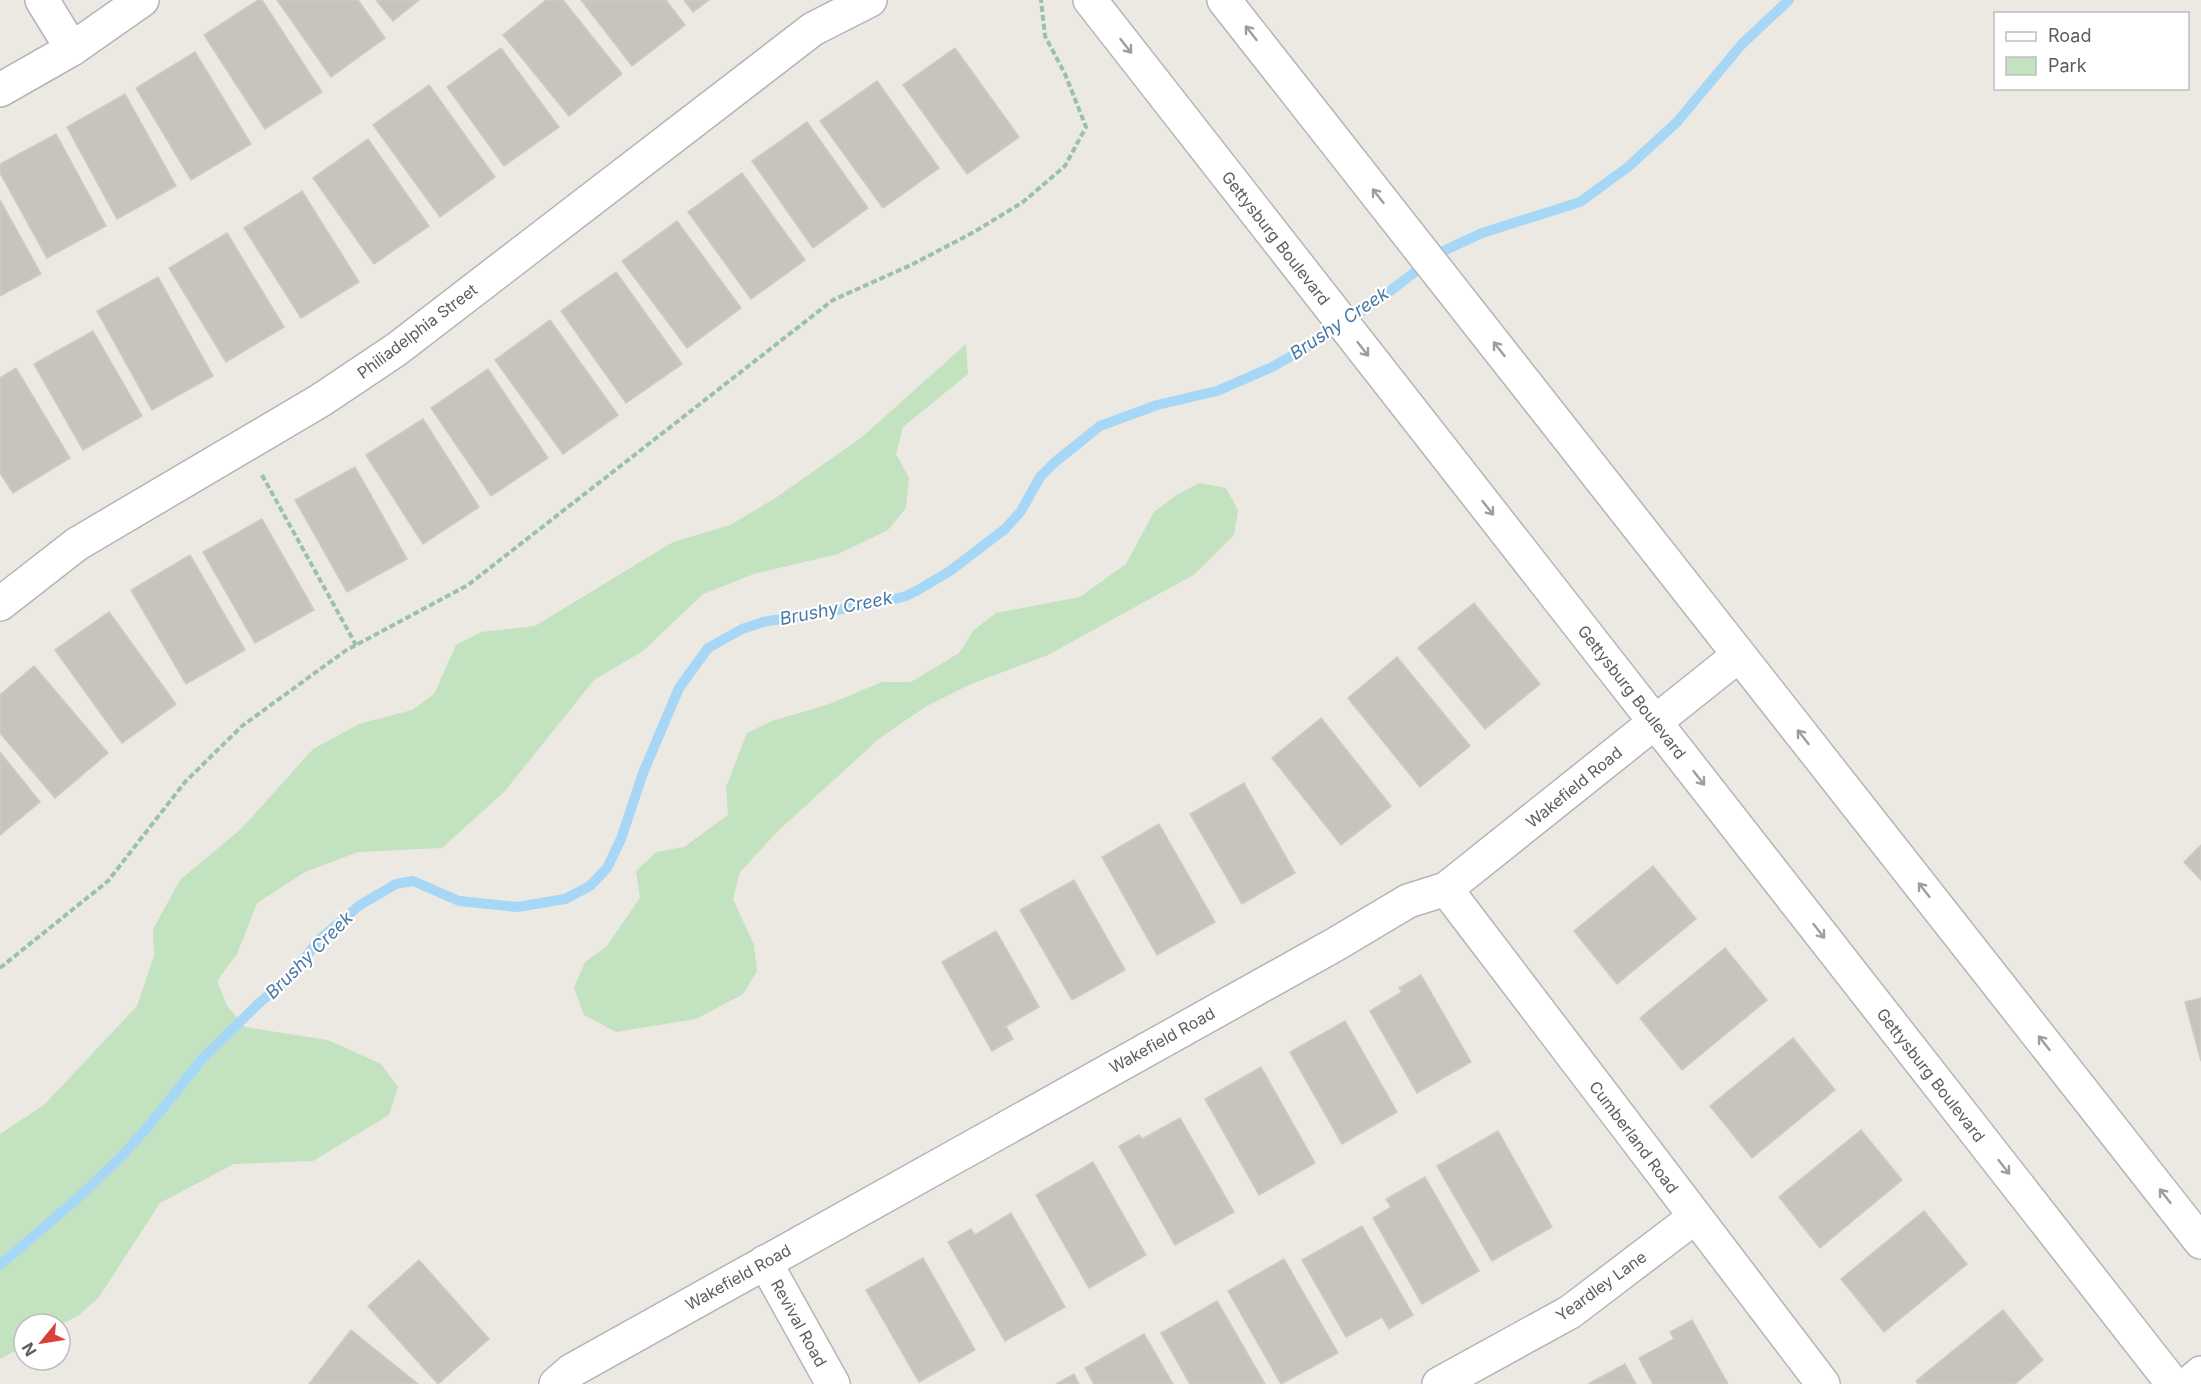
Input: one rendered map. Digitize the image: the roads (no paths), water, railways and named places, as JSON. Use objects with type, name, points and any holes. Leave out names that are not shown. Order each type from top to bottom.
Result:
[{"type":"street","points":[[42,0],[72,49]]},
{"type":"street","points":[[0,90],[72,49],[142,0]]},
{"type":"street","name":"Philiadelphia Street","points":[[813,29],[829,0]]},
{"type":"street","name":"Philiadelphia Street","points":[[0,604],[77,544],[321,400],[397,349],[813,29],[870,0]]},
{"type":"street","name":"Gettysburg Boulevard","points":[[1090,0],[2173,1384]]},
{"type":"street","points":[[1224,0],[2201,1242]]},
{"type":"street","name":"Wakefield Road","points":[[556,1384],[571,1371],[1408,901],[1446,889],[1739,655]]},
{"type":"street","name":"Cumberland Road","points":[[1446,889],[1823,1384]]},
{"type":"street","name":"Yeardley Lane","points":[[1439,1384],[1570,1311],[1695,1217]]},
{"type":"street","name":"Revival Road","points":[[765,1262],[833,1384]]},
{"type":"street","points":[[2188,1384],[2201,1373]]},
{"type":"waterway","name":"Brushy Creek","points":[[0,1265],[80,1196],[122,1156],[202,1059],[289,977],[321,938],[360,905],[396,884],[413,881],[459,901],[517,907],[565,899],[590,886],[607,868],[621,839],[643,773],[679,688],[708,648],[742,629],[763,622],[878,603],[906,596],[918,590],[950,571],[1005,529],[1021,511],[1040,477],[1100,426],[1157,405],[1217,391],[1272,367],[1323,338],[1377,301],[1441,252],[1482,233],[1580,202],[1628,167],[1677,122],[1742,44],[1789,0]]}]
